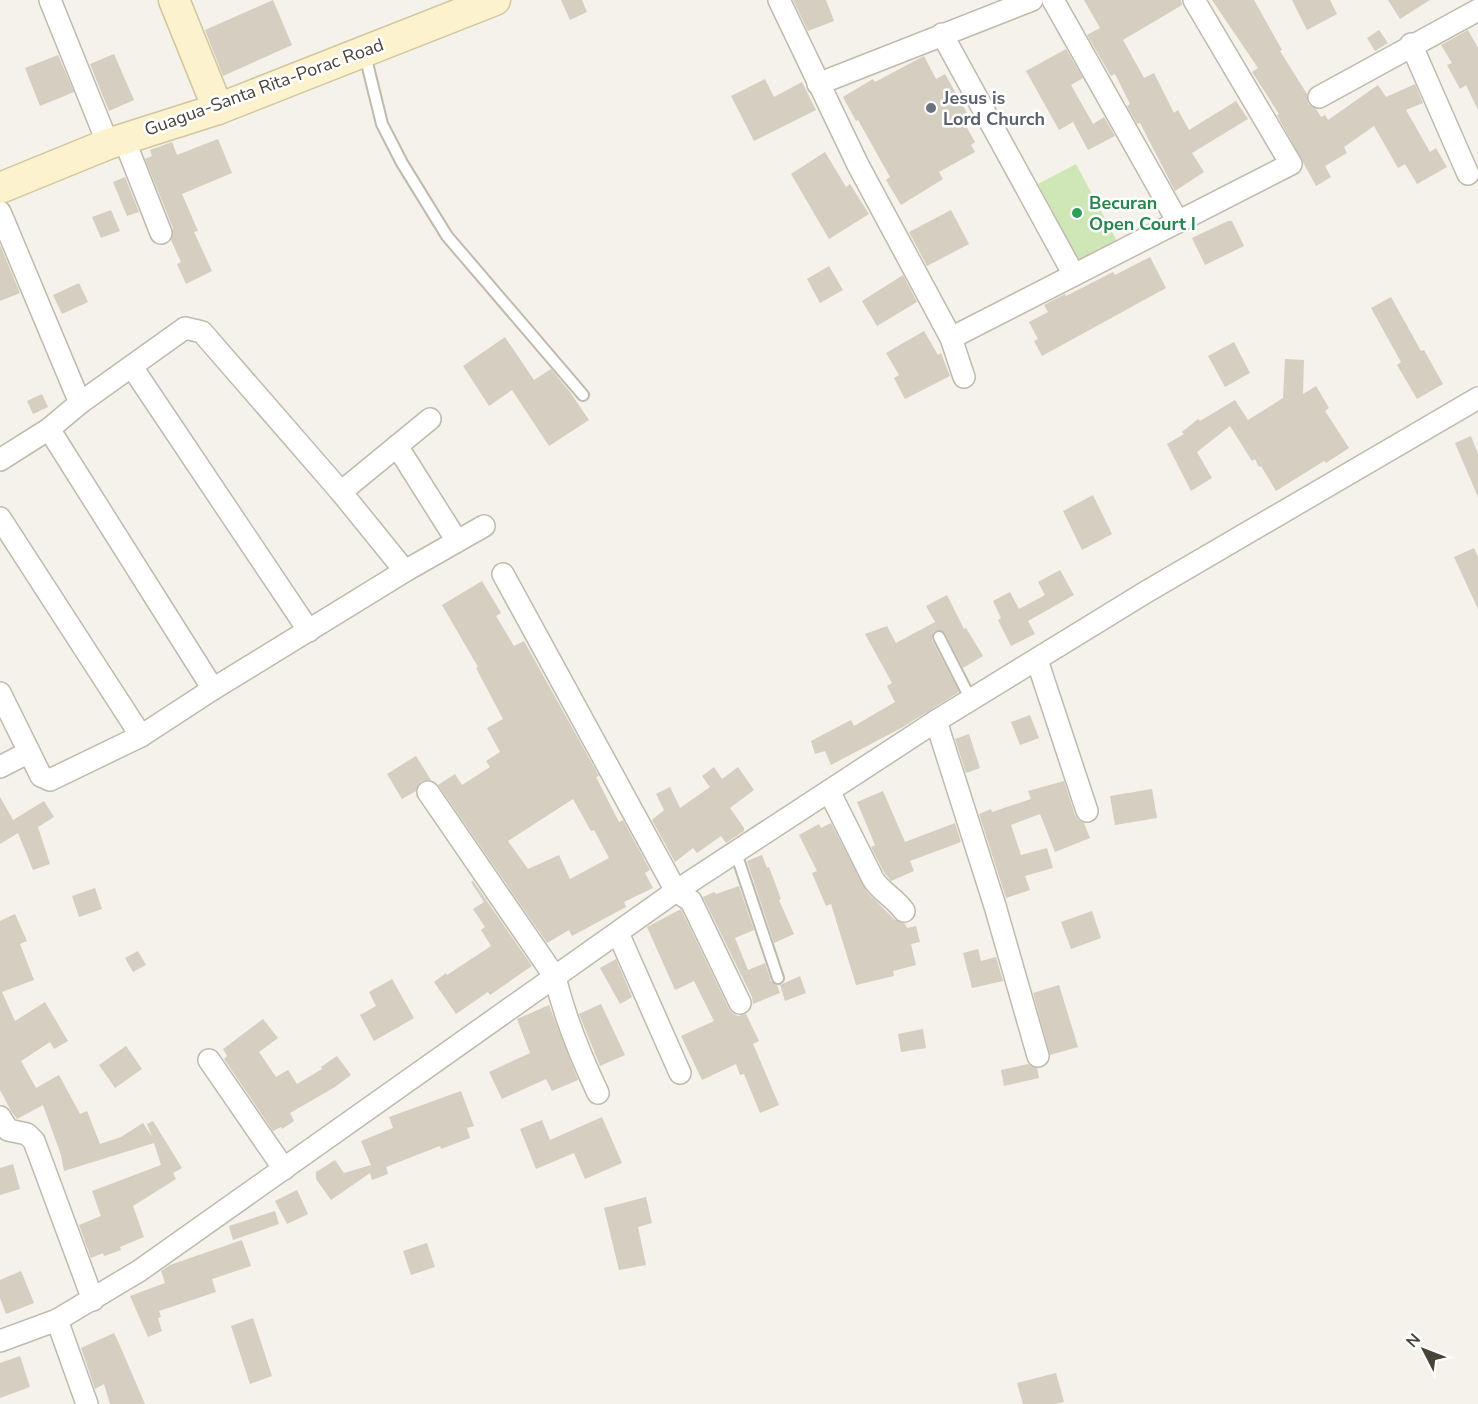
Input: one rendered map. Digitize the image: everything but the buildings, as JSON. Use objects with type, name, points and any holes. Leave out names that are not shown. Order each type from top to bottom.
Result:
[{"type":"main road","points":[[174,0],[218,109]]},
{"type":"main road","name":"Guagua-Santa Rita-Porac Road","points":[[0,188],[116,141],[218,109],[364,51],[463,6],[495,0]]},
{"type":"street","points":[[50,0],[161,233]]},
{"type":"street","points":[[779,0],[858,165],[951,338],[963,377]]},
{"type":"street","points":[[818,84],[1032,0]]},
{"type":"street","points":[[1053,0],[1178,222]]},
{"type":"street","points":[[951,338],[1290,164],[1194,0]]},
{"type":"street","points":[[1318,97],[1412,45],[1477,13]]},
{"type":"street","points":[[942,34],[1074,275]]},
{"type":"street","points":[[1412,45],[1468,174]]},
{"type":"street","points":[[0,212],[80,403]]},
{"type":"street","points":[[0,460],[49,429],[80,403],[185,328],[202,332],[341,492],[405,572]]},
{"type":"street","points":[[132,367],[309,631]]},
{"type":"street","points":[[0,1341],[57,1320],[139,1271],[676,891],[936,721],[1146,592],[1478,398]]},
{"type":"street","points":[[341,492],[430,419]]},
{"type":"street","points":[[49,429],[213,688]]},
{"type":"street","points":[[397,446],[457,542]]},
{"type":"street","points":[[0,518],[141,736]]},
{"type":"street","points":[[0,693],[41,776],[50,780],[141,736],[213,688],[484,526]]},
{"type":"street","points":[[503,574],[676,891],[691,902],[740,1003]]},
{"type":"street","points":[[1037,660],[1087,811]]},
{"type":"street","points":[[936,721],[995,906],[1038,1056]]},
{"type":"street","points":[[0,767],[29,752]]},
{"type":"street","points":[[829,791],[873,879],[898,902],[904,911]]},
{"type":"street","points":[[428,792],[555,976],[563,1010],[576,1046],[598,1093]]},
{"type":"street","points":[[618,933],[680,1073]]},
{"type":"street","points":[[210,1060],[284,1169]]},
{"type":"street","points":[[0,1117],[8,1130],[27,1134],[34,1141],[93,1300]]},
{"type":"street","points":[[57,1320],[87,1404]]},
{"type":"lane","points":[[364,51],[382,124],[402,163],[447,236],[583,395]]},
{"type":"lane","points":[[939,637],[971,700]]},
{"type":"lane","points":[[736,853],[778,978]]},
{"type":"green space","name":"Becuran Open Court I","points":[[1076,164],[1117,241],[1079,261],[1038,184]]},
{"type":"place","name":"Jesus is Lord Church","points":[[931,108]]},
{"type":"place","name":"Becuran Open Court I","points":[[1077,213]]}]
